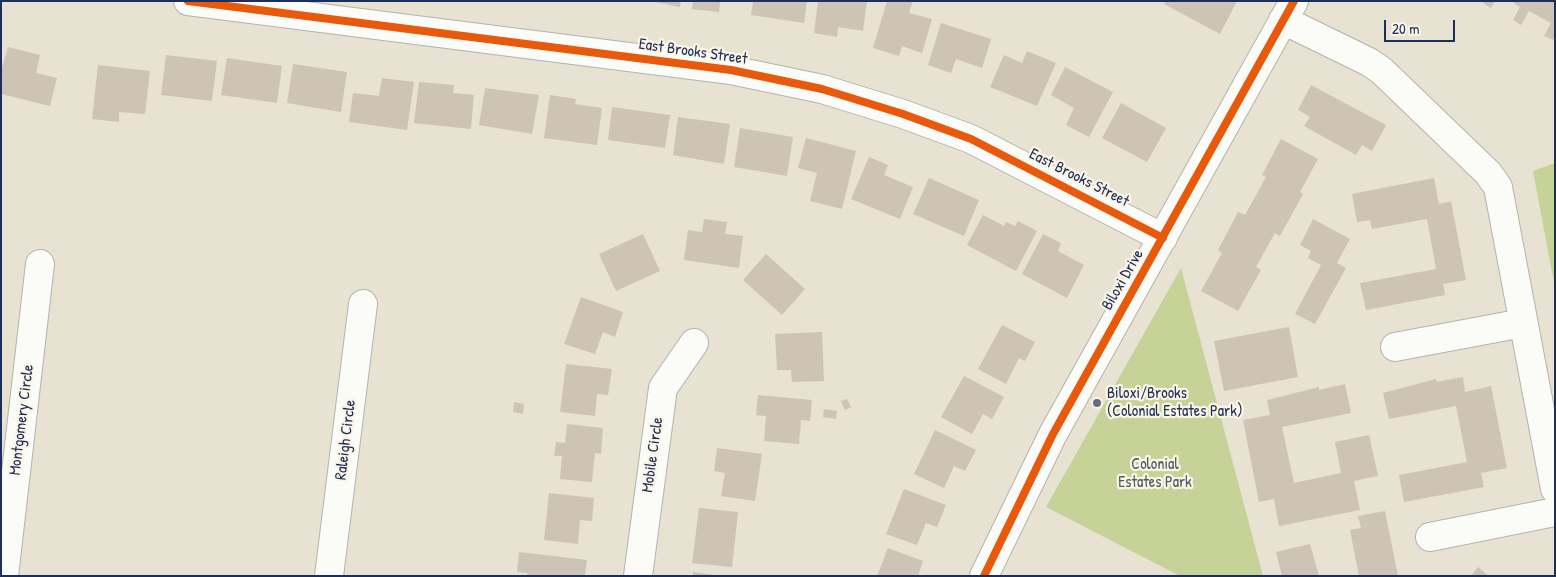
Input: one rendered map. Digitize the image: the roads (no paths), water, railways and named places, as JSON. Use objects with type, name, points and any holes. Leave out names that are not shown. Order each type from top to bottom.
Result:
[{"type":"street","name":"East Brooks Street","points":[[188,1],[731,70],[822,89],[895,111],[971,139],[1163,238]]},
{"type":"street","name":"Biloxi Drive","points":[[984,576],[1037,464],[1289,11]]},
{"type":"street","points":[[1289,11],[1382,71],[1488,173],[1498,187],[1555,489]]},
{"type":"street","name":"Montgomery Circle","points":[[4,576],[40,264]]},
{"type":"street","name":"Raleigh Circle","points":[[329,576],[363,304]]},
{"type":"street","points":[[1395,347],[1523,323]]},
{"type":"street","name":"Mobile Circle","points":[[638,576],[663,388],[694,343]]},
{"type":"street","points":[[1430,537],[1555,512]]},
{"type":"place","name":"Biloxi/Brooks (Colonial Estates Park)","points":[[1097,403]]},
{"type":"park label","name":"Colonial Estates Park","points":[[1155,474]]}]
